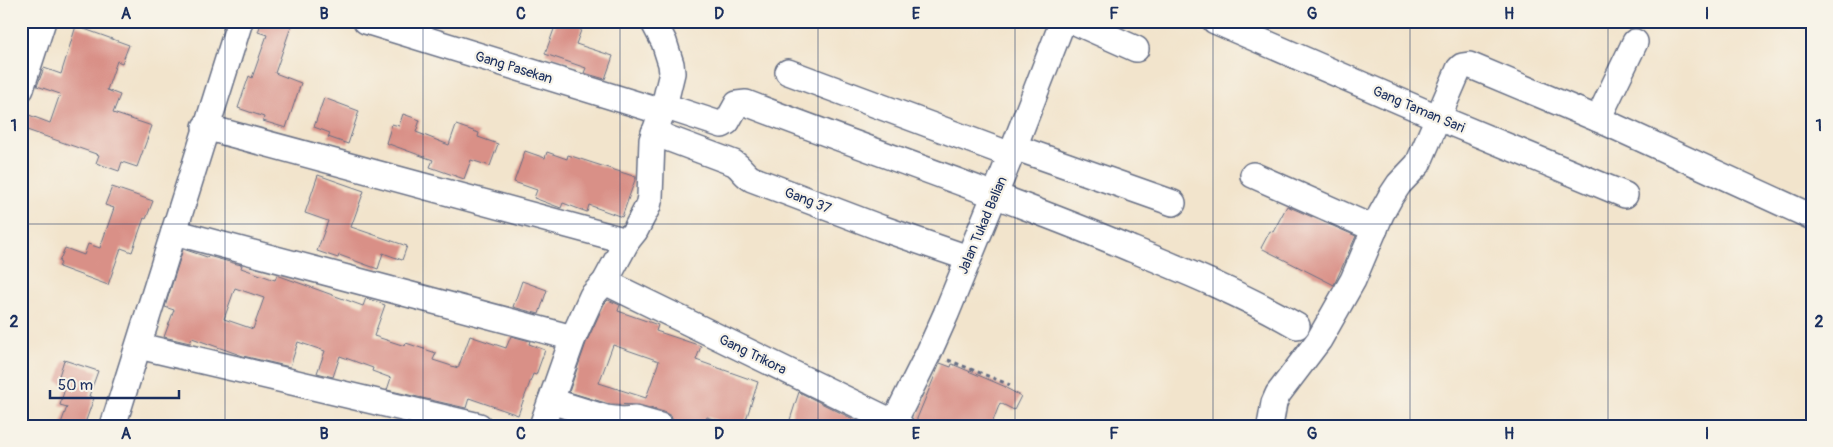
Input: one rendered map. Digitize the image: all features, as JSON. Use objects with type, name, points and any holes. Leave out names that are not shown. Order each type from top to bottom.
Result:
[{"type":"street","points":[[21,89],[43,21]]},
{"type":"street","points":[[113,426],[205,127],[240,21]]},
{"type":"street","name":"Gang Pasekan","points":[[366,21],[660,117]]},
{"type":"street","points":[[542,426],[573,338],[592,296],[605,282],[626,241],[635,231],[648,206],[652,140],[670,84],[671,64],[664,42],[653,21]]},
{"type":"street","name":"Jalan Tukad Balian","points":[[896,425],[929,352],[1013,151],[1063,21]]},
{"type":"street","points":[[1073,21],[1136,49]]},
{"type":"street","name":"Gang Taman Sari","points":[[1215,21],[1439,118],[1625,195]]},
{"type":"street","points":[[1598,119],[1634,42]]},
{"type":"street","points":[[1270,426],[1274,403],[1278,394],[1319,340],[1353,280],[1391,196],[1399,184],[1418,164],[1459,69],[1462,66],[1469,65],[1598,119],[1812,217]]},
{"type":"street","points":[[788,72],[1013,151],[1173,202]]},
{"type":"street","points":[[660,117],[723,125],[728,122],[734,106],[742,102],[995,194],[1189,273],[1275,313],[1296,326]]},
{"type":"street","name":"Gang 37","points":[[660,117],[734,163],[752,179],[880,228],[968,258]]},
{"type":"street","points":[[205,127],[626,241]]},
{"type":"street","points":[[1253,175],[1375,229]]},
{"type":"street","points":[[174,232],[573,338]]},
{"type":"street","name":"Gang Trikora","points":[[605,282],[896,425]]},
{"type":"street","points":[[139,346],[479,426]]},
{"type":"street","points":[[551,401],[606,418],[622,420],[635,418],[660,426]]},
{"type":"path","points":[[939,356],[1010,385]]},
{"type":"building","points":[[262,21],[293,21],[275,73],[301,83],[286,128],[263,121],[264,117],[238,108],[249,76],[252,78],[267,35],[258,32]]},
{"type":"building","points":[[557,21],[571,21],[583,25],[576,44],[613,56],[605,79],[584,73],[586,68],[545,54]]},
{"type":"building","points":[[76,26],[129,45],[122,63],[117,61],[107,90],[120,95],[113,113],[152,126],[137,167],[122,162],[119,171],[96,163],[99,155],[24,129],[29,115],[50,123],[60,94],[37,86],[44,68],[61,74]]},
{"type":"building","points":[[324,98],[359,111],[348,144],[328,137],[330,133],[314,127]]},
{"type":"building","points":[[403,114],[420,120],[416,132],[449,145],[456,125],[479,133],[478,137],[498,144],[490,166],[471,160],[464,179],[430,167],[433,160],[386,143],[392,124],[399,126]]},
{"type":"building","points":[[525,151],[545,158],[547,152],[567,159],[568,155],[636,177],[622,217],[589,205],[587,212],[563,203],[561,208],[534,198],[537,190],[514,182]]},
{"type":"building","points":[[318,175],[364,191],[351,227],[407,246],[402,260],[383,253],[378,269],[339,255],[338,258],[317,251],[328,221],[305,213]]},
{"type":"building","points":[[112,187],[153,201],[146,219],[144,218],[132,252],[121,248],[108,285],[59,267],[61,263],[59,262],[65,248],[84,255],[88,244],[100,248],[114,208],[105,205]]},
{"type":"building","points":[[1287,206],[1356,236],[1334,285],[1261,248],[1270,231],[1273,232]]},
{"type":"building","points":[[183,249],[242,265],[241,268],[275,280],[277,275],[363,306],[366,298],[385,305],[374,336],[405,346],[406,343],[436,353],[433,360],[458,368],[470,336],[506,348],[511,336],[530,341],[529,344],[545,350],[536,375],[533,374],[518,415],[469,398],[466,408],[387,390],[391,378],[372,371],[373,368],[340,356],[333,377],[317,373],[325,351],[298,342],[290,367],[243,356],[192,338],[190,343],[164,337],[174,310],[165,307]],"holes":[[[235,288],[264,298],[253,329],[224,319]]]},
{"type":"building","points":[[522,281],[547,290],[539,314],[513,307]]},
{"type":"building","points":[[608,300],[620,305],[618,311],[658,325],[656,331],[701,346],[696,360],[758,382],[744,426],[733,426],[707,417],[704,426],[677,426],[674,425],[671,416],[664,412],[639,405],[609,404],[569,392],[586,343],[604,304]],"holes":[[[613,345],[659,361],[646,398],[599,383]]]},
{"type":"building","points":[[64,360],[98,371],[89,396],[94,398],[84,426],[60,426],[67,407],[60,405],[66,385],[57,382]]},
{"type":"building","points":[[940,363],[951,367],[952,364],[1006,387],[1021,396],[1014,410],[1000,403],[991,426],[927,426],[916,421]]},
{"type":"building","points":[[799,392],[867,426],[788,426]]}]
